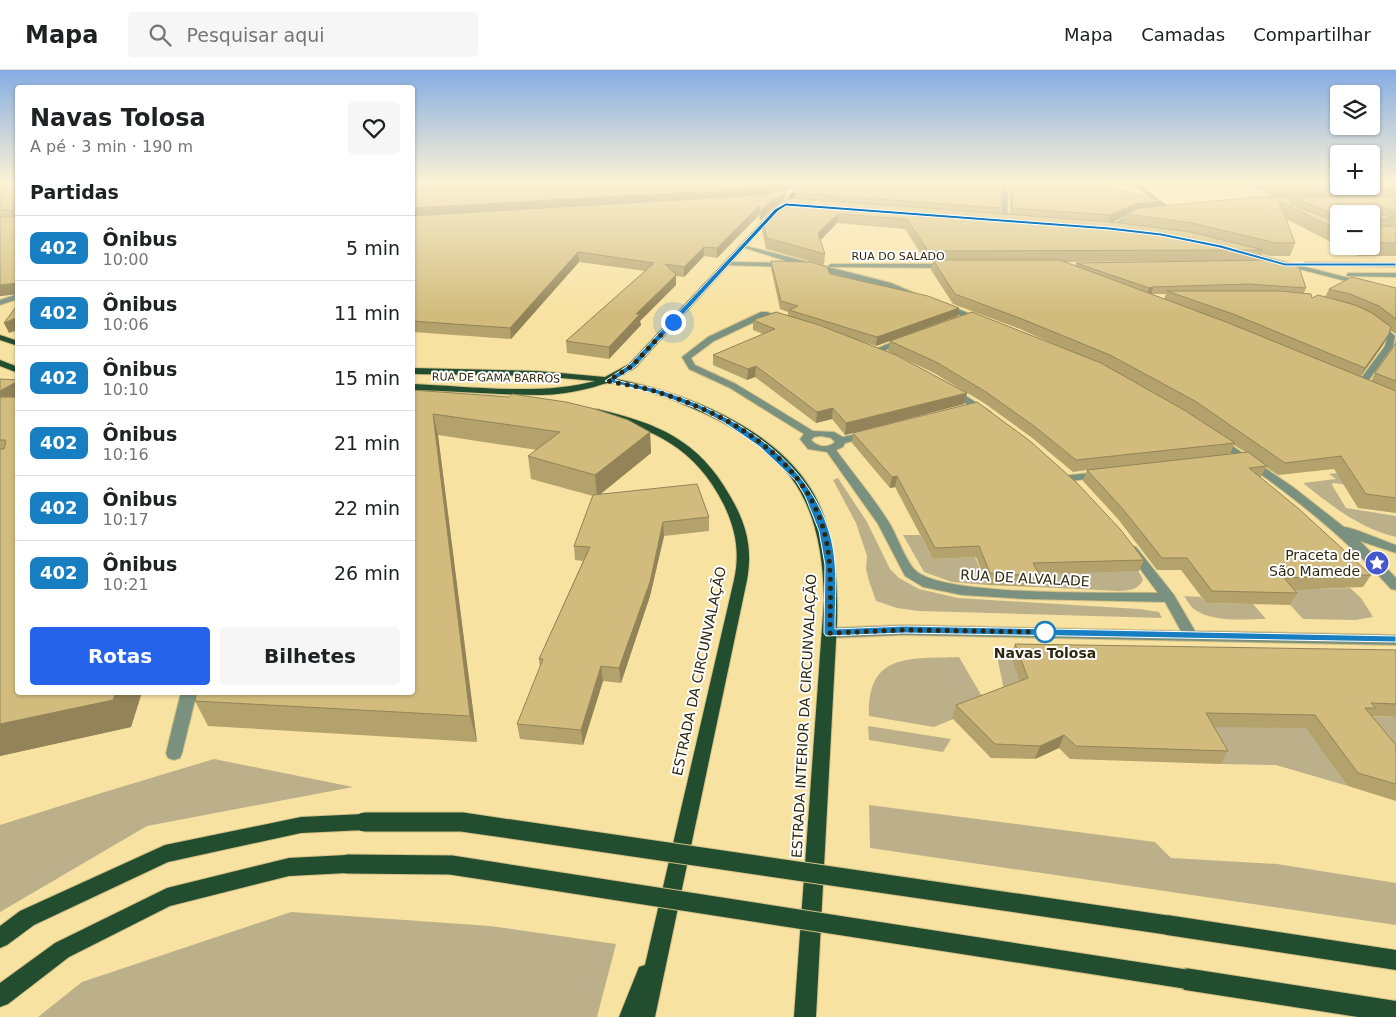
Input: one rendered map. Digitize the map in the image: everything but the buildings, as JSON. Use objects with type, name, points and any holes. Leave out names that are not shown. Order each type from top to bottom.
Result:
[{"type":"main road","name":"RUA DE GAMA BARROS","points":[[415,387],[541,392],[562,391],[608,381],[632,366],[762,225]]},
{"type":"main road","points":[[0,337],[15,343]]},
{"type":"main road","points":[[0,363],[15,369]]},
{"type":"main road","name":"ESTRADA INTERIOR DA CIRCUNVALAÇÃO","points":[[415,371],[548,374],[608,381],[659,392],[701,408],[728,421],[763,445],[800,480],[810,496],[824,531],[830,565],[830,633],[805,1017]]},
{"type":"main road","points":[[415,397],[524,401],[552,404]]},
{"type":"main road","name":"ESTRADA DA CIRCUNVALAÇÃO","points":[[588,410],[622,417],[646,426],[668,437],[694,456],[713,476],[736,516],[744,553],[738,595],[644,1017]]},
{"type":"main road","points":[[0,938],[27,918],[165,854],[301,826],[364,822],[462,822],[1396,960]]},
{"type":"main road","points":[[0,996],[62,950],[167,896],[289,867],[347,864],[451,865],[1396,1012]]},
{"type":"main road","points":[[630,1017],[659,945]]},
{"type":"street","points":[[1109,228],[1114,225]]},
{"type":"street","points":[[1100,228],[1126,230]]},
{"type":"street","name":"RUA DO SALADO","points":[[744,246],[811,266]]},
{"type":"street","points":[[1237,252],[1396,292]]},
{"type":"street","name":"RUA DO SALADO","points":[[727,264],[955,266]]},
{"type":"street","points":[[1258,264],[1396,264]]},
{"type":"street","points":[[811,266],[891,280],[931,302],[988,323]]},
{"type":"street","points":[[891,280],[907,266]]},
{"type":"street","points":[[1326,274],[1396,275]]},
{"type":"street","points":[[0,303],[15,297]]},
{"type":"street","points":[[792,322],[764,314],[711,339],[686,357],[692,367],[733,386],[811,434]]},
{"type":"street","points":[[953,322],[970,316]]},
{"type":"street","points":[[1361,385],[1389,346],[1391,336],[1367,318]]},
{"type":"street","points":[[887,356],[871,350],[909,338]]},
{"type":"street","points":[[1353,382],[1370,389]]},
{"type":"street","points":[[942,385],[998,421]]},
{"type":"street","points":[[955,409],[974,404]]},
{"type":"street","points":[[835,442],[822,433],[811,434],[805,439],[808,445],[816,449],[875,429]]},
{"type":"street","points":[[1208,432],[1331,522],[1366,554],[1396,586]]},
{"type":"street","name":"RUA DE ALVALADE","points":[[835,442],[884,524],[910,573],[928,584],[962,591],[1026,595],[1169,598]]},
{"type":"street","points":[[1226,460],[1245,458]]},
{"type":"street","points":[[1070,478],[1109,474]]},
{"type":"street","points":[[1331,522],[1360,537],[1396,549]]},
{"type":"street","points":[[1126,542],[1169,598],[1190,634]]},
{"type":"street","points":[[830,633],[904,630],[1190,634],[1396,640]]},
{"type":"street","points":[[174,753],[188,695]]},
{"type":"shaded area","points":[[1346,472],[1366,487],[1333,483],[1332,485],[1346,508],[1396,516],[1396,537],[1358,522],[1335,508],[1303,483],[1336,479],[1329,474]]},
{"type":"shaded area","points":[[838,478],[867,522],[890,569],[899,578],[919,589],[958,598],[1139,609],[1159,612],[1162,618],[919,611],[897,608],[876,601],[866,569],[867,556],[856,523],[833,480]]},
{"type":"shaded area","points":[[903,535],[920,535],[933,559],[975,557],[987,585],[952,582],[924,572]]},
{"type":"shaded area","points":[[1024,565],[1137,569],[1143,579],[1137,587],[1131,590],[1120,591],[1036,587]]},
{"type":"shaded area","points":[[1271,584],[1319,589],[1350,588],[1361,598],[1373,617],[1355,620],[1303,619]]},
{"type":"shaded area","points":[[1184,596],[1201,597],[1206,603],[1253,604],[1266,619],[1229,619],[1210,616],[1194,609]]},
{"type":"shaded area","points":[[997,656],[1362,716],[1396,717],[1396,772],[1337,770],[1348,786],[1276,765],[1221,764],[1005,695]]},
{"type":"shaded area","points":[[959,657],[987,705],[934,727],[869,716],[870,695],[875,680],[884,670],[895,663],[908,660]]},
{"type":"shaded area","points":[[868,726],[951,739],[943,752],[869,740]]},
{"type":"shaded area","points":[[214,759],[353,787],[147,826],[0,912],[0,825]]},
{"type":"shaded area","points":[[869,805],[1155,842],[1171,858],[1277,864],[1396,883],[1396,925],[870,848]]},
{"type":"shaded area","points":[[291,912],[490,926],[616,944],[597,1017],[38,1017],[82,982]]},
{"type":"bus line","name":"402","points":[[762,225],[632,366],[608,381],[659,392],[701,408],[728,421],[763,445],[800,480],[810,496],[824,531],[830,565],[830,633],[904,630],[1190,634],[1396,640]]},
{"type":"bus line","name":"402","points":[[1070,225],[1161,234],[1285,264],[1396,264]]},
{"type":"place","name":"Praceta de São Mamede","points":[[1377,563]]},
{"type":"place","name":"Navas Tolosa","points":[[1045,632]]},
{"type":"route","points":[[673,322],[632,366],[608,381],[659,392],[701,408],[728,421],[763,445],[800,480],[810,496],[824,531],[830,565],[830,633],[904,630],[1045,632]]}]
